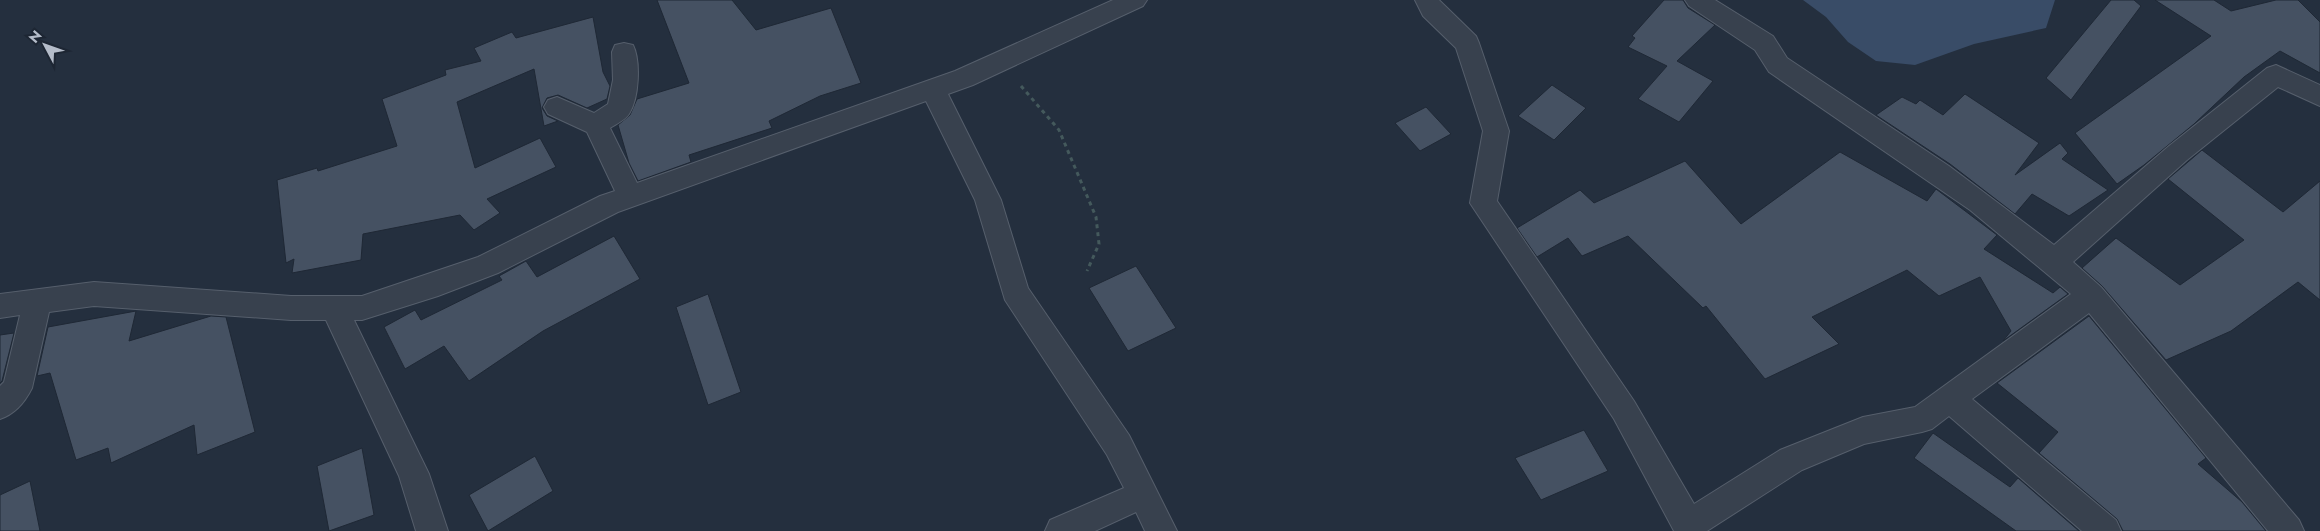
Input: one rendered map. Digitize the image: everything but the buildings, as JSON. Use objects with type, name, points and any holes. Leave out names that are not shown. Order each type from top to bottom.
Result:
[{"type":"street","points":[[0,306],[94,294],[291,308],[362,308],[438,284],[488,265],[609,204],[964,78],[1135,0]]},
{"type":"street","points":[[1427,0],[1432,10],[1467,43],[1496,131],[1483,203],[1624,410],[1689,528],[1791,460],[1863,431],[1922,419],[1951,400],[2091,295]]},
{"type":"street","points":[[1697,0],[1764,43],[1778,65],[1940,176],[2055,261],[2091,295],[2288,531]]},
{"type":"street","points":[[596,125],[619,109],[626,80],[624,52]]},
{"type":"street","points":[[2055,261],[2178,153],[2276,75],[2320,96]]},
{"type":"street","points":[[933,89],[988,200],[1016,292],[1118,445],[1162,531]]},
{"type":"street","points":[[557,107],[596,125],[630,197]]},
{"type":"street","points":[[0,406],[17,388],[38,301]]},
{"type":"street","points":[[334,308],[414,474],[432,531]]},
{"type":"street","points":[[1951,400],[2105,531]]},
{"type":"street","points":[[1061,531],[1143,494]]},
{"type":"path","points":[[999,62],[1059,130],[1096,217],[1099,244],[1087,271]]},
{"type":"water","points":[[1803,0],[2055,0],[2046,28],[1974,44],[1915,65],[1876,61],[1848,42],[1826,17]]}]
